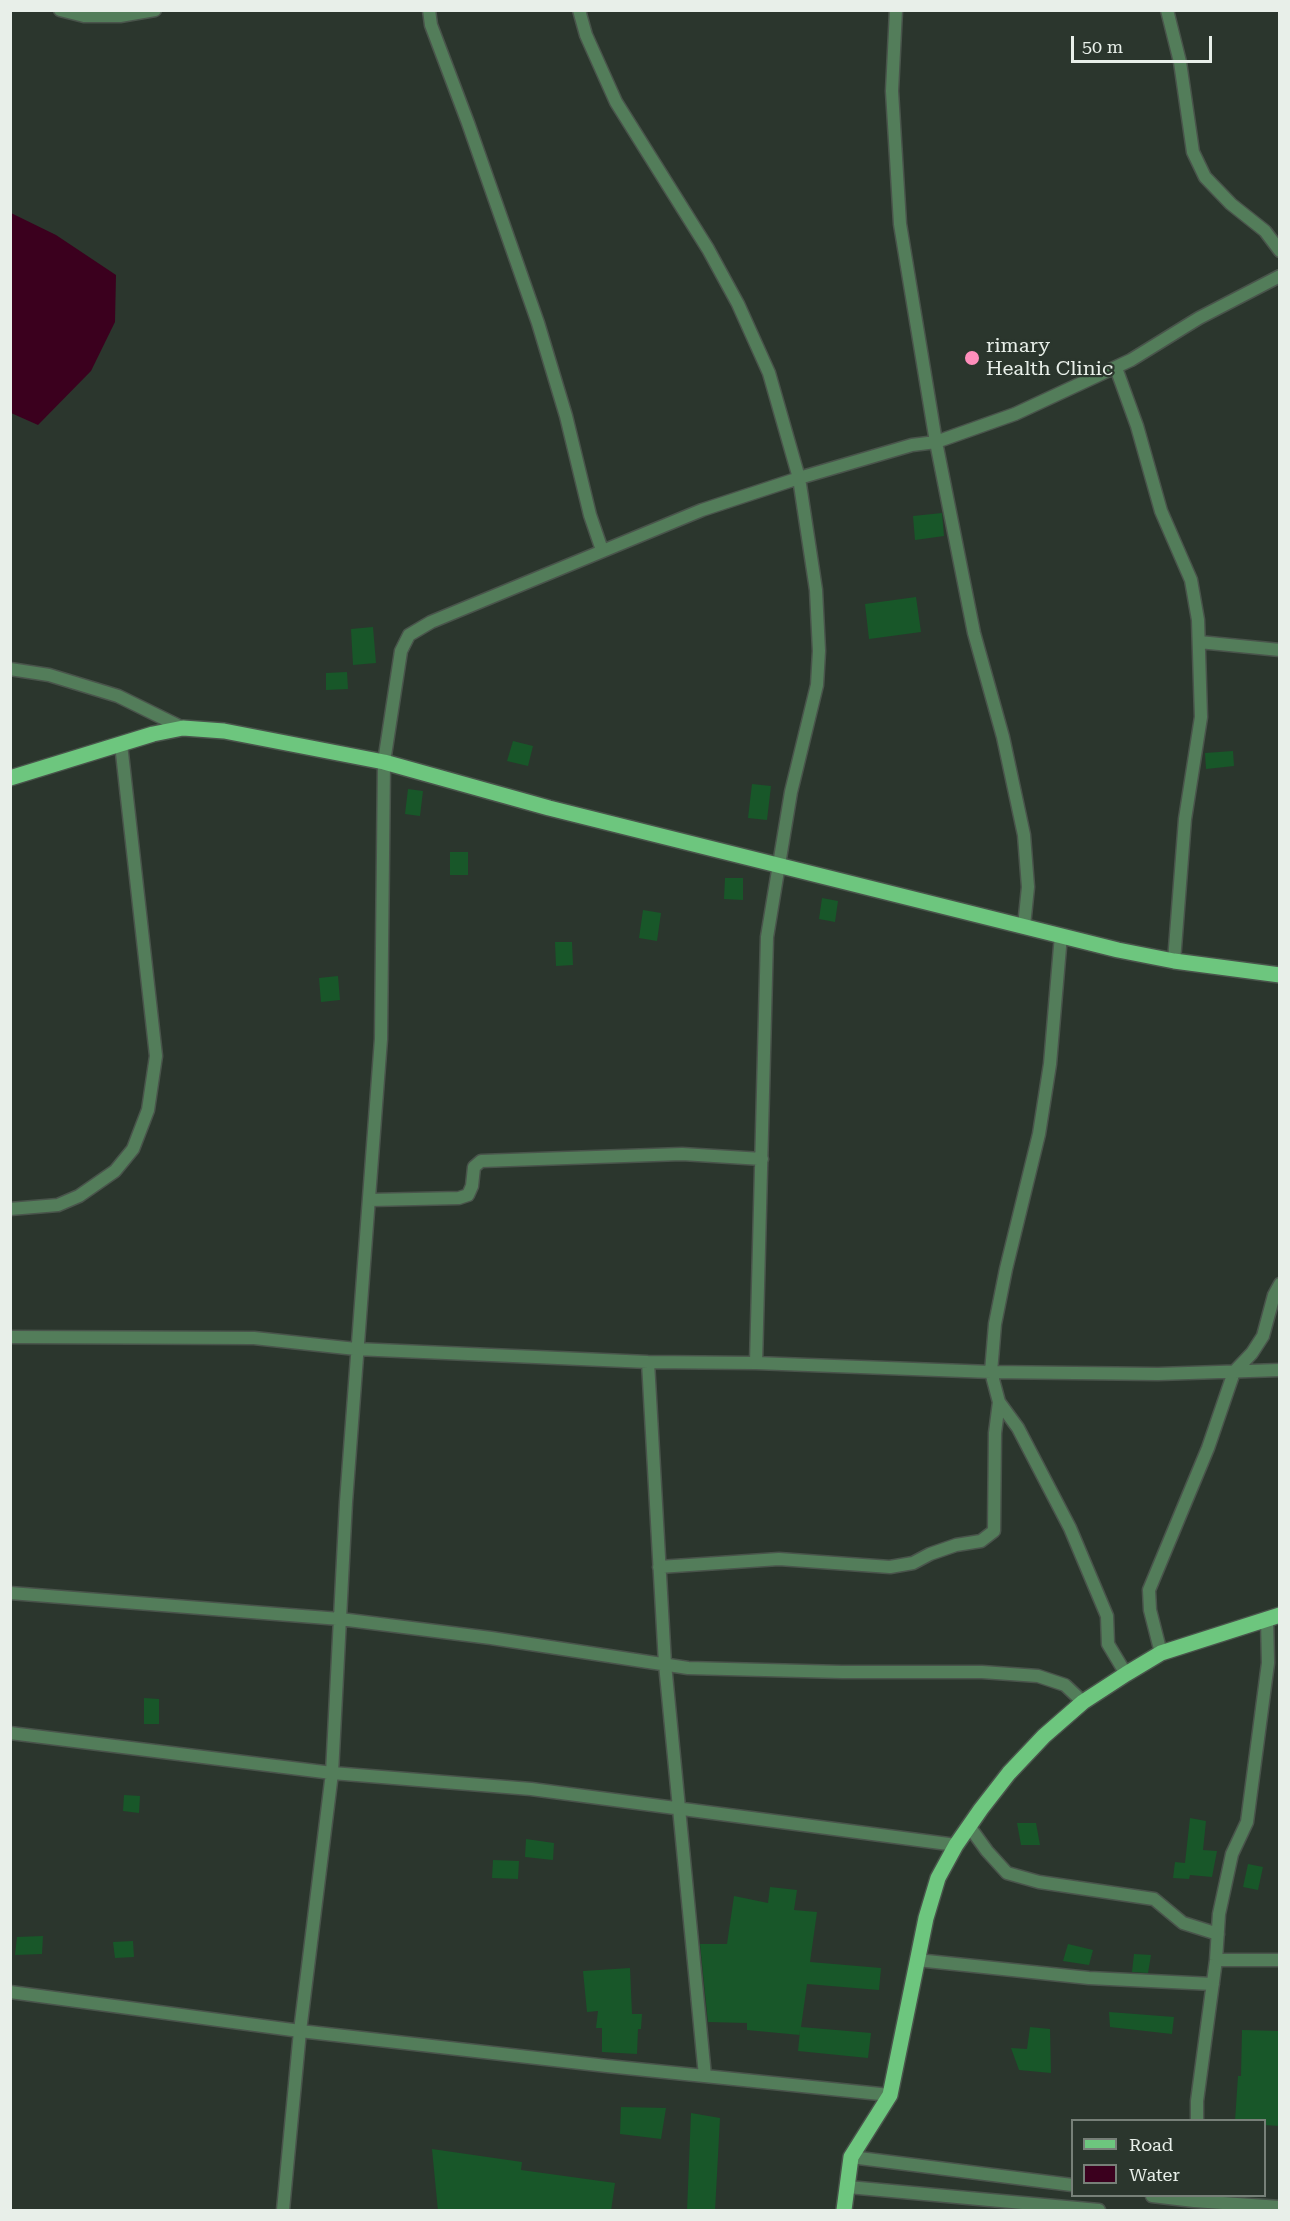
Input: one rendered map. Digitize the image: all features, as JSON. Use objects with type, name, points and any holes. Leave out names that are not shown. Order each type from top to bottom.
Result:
[{"type":"main road","points":[[10,778],[121,744],[183,728],[224,731],[384,762],[549,808],[1118,950],[1174,961],[1280,975]]},
{"type":"main road","points":[[844,2211],[851,2157],[890,2095],[917,1960],[938,1878],[969,1826],[1009,1773],[1044,1736],[1083,1702],[1161,1653],[1273,1617]]},
{"type":"street","points":[[60,10],[84,16],[120,16],[155,10]]},
{"type":"street","points":[[429,10],[431,25],[538,323],[566,416],[590,515],[602,550]]},
{"type":"street","points":[[579,10],[586,35],[616,102],[702,239],[738,304],[769,374],[799,478],[816,590],[819,651],[817,685],[791,792],[766,938],[756,1363]]},
{"type":"street","points":[[896,10],[892,91],[900,224],[936,442],[974,633],[1003,738],[1024,835],[1028,887],[1024,926]]},
{"type":"street","points":[[1167,10],[1180,62],[1192,152],[1205,177],[1231,204],[1265,231],[1280,250]]},
{"type":"street","points":[[283,2211],[300,2031],[332,1773],[356,1349],[370,1200],[381,1039],[384,762],[400,651],[409,635],[431,622],[702,510],[799,478],[912,445],[936,442],[1015,414],[1116,368],[1198,318],[1280,276]]},
{"type":"street","points":[[1116,368],[1137,426],[1161,511],[1191,580],[1198,620],[1201,717],[1185,819],[1174,961]]},
{"type":"street","points":[[1199,642],[1280,651]]},
{"type":"street","points":[[10,669],[49,675],[118,696],[183,728]]},
{"type":"street","points":[[10,1209],[58,1205],[79,1196],[116,1171],[134,1149],[148,1110],[156,1056],[121,744]]},
{"type":"street","points":[[659,1567],[779,1559],[890,1567],[913,1563],[956,1545],[981,1541],[994,1531],[995,1433],[999,1402],[992,1372],[995,1324],[1039,1134],[1050,1064],[1061,935]]},
{"type":"street","points":[[370,1200],[468,1196],[472,1186],[474,1167],[481,1161],[682,1154],[762,1159]]},
{"type":"street","points":[[1161,1653],[1150,1610],[1149,1590],[1208,1448],[1234,1372],[1252,1353],[1263,1336],[1274,1295],[1280,1284]]},
{"type":"street","points":[[10,1337],[254,1338],[356,1349],[648,1362],[756,1363],[992,1372],[1158,1374],[1280,1371]]},
{"type":"street","points":[[648,1362],[665,1664],[705,2076]]},
{"type":"street","points":[[999,1402],[1018,1428],[1070,1528],[1107,1616],[1108,1644],[1126,1674]]},
{"type":"street","points":[[10,1593],[340,1618],[688,1668],[842,1672],[981,1672],[1038,1676],[1065,1685],[1083,1702]]},
{"type":"street","points":[[1197,2119],[1197,2101],[1216,1960],[1219,1914],[1232,1854],[1247,1822],[1273,1617]]},
{"type":"street","points":[[10,1733],[332,1773],[531,1789],[956,1845]]},
{"type":"street","points":[[969,1826],[1007,1873],[1039,1882],[1154,1899],[1183,1923],[1218,1934]]},
{"type":"street","points":[[917,1960],[1089,1978],[1213,1984]]},
{"type":"street","points":[[1216,1960],[1280,1960]]},
{"type":"street","points":[[10,1992],[300,2031],[890,2095]]},
{"type":"street","points":[[851,2157],[1071,2186]]},
{"type":"street","points":[[848,2187],[1099,2211]]},
{"type":"street","points":[[1174,2197],[1280,2207]]},
{"type":"water","points":[[11,213],[56,235],[116,275],[115,322],[91,371],[38,425],[11,413]]},
{"type":"building","points":[[942,513],[944,536],[915,540],[913,516]]},
{"type":"building","points":[[916,597],[921,632],[869,639],[865,604]]},
{"type":"building","points":[[373,627],[376,663],[353,665],[351,629]]},
{"type":"building","points":[[347,672],[348,689],[326,690],[326,673]]},
{"type":"building","points":[[513,741],[533,746],[528,766],[507,761]]},
{"type":"building","points":[[1233,751],[1234,766],[1206,769],[1205,753]]},
{"type":"building","points":[[752,784],[771,786],[767,820],[748,818]]},
{"type":"building","points":[[408,789],[423,791],[420,816],[405,814]]},
{"type":"building","points":[[450,852],[468,852],[468,875],[450,875]]},
{"type":"building","points":[[725,878],[743,878],[743,900],[724,899]]},
{"type":"building","points":[[822,898],[838,901],[835,922],[819,919]]},
{"type":"building","points":[[643,910],[661,913],[657,941],[639,938]]},
{"type":"building","points":[[555,942],[572,942],[573,965],[556,966]]},
{"type":"building","points":[[338,976],[340,1000],[321,1002],[319,978]]},
{"type":"building","points":[[144,1698],[159,1699],[159,1724],[144,1724]]},
{"type":"building","points":[[124,1795],[140,1796],[139,1813],[123,1811]]},
{"type":"building","points":[[1190,1818],[1206,1821],[1203,1850],[1217,1851],[1212,1877],[1190,1875],[1189,1879],[1173,1878],[1175,1862],[1185,1863]]},
{"type":"building","points":[[1017,1823],[1036,1823],[1040,1845],[1021,1845]]},
{"type":"building","points":[[526,1839],[554,1843],[553,1860],[525,1857]]},
{"type":"building","points":[[493,1860],[519,1861],[518,1879],[492,1878]]},
{"type":"building","points":[[1248,1864],[1263,1867],[1258,1890],[1243,1887]]},
{"type":"building","points":[[770,1887],[797,1890],[794,1910],[817,1912],[810,1962],[881,1968],[879,1990],[807,1984],[801,2027],[871,2033],[868,2058],[798,2051],[800,2035],[747,2030],[747,2023],[708,2022],[700,1944],[727,1944],[734,1896],[768,1903]]},
{"type":"building","points":[[43,1936],[42,1954],[15,1955],[17,1937]]},
{"type":"building","points":[[133,1941],[134,1957],[115,1958],[113,1942]]},
{"type":"building","points":[[1068,1944],[1093,1950],[1089,1965],[1063,1961]]},
{"type":"building","points":[[1134,1954],[1151,1955],[1148,1973],[1132,1972]]},
{"type":"building","points":[[630,1968],[632,2014],[642,2014],[641,2029],[638,2029],[637,2054],[602,2052],[602,2028],[596,2028],[598,2011],[587,2012],[583,1971]]},
{"type":"building","points":[[1109,2012],[1174,2017],[1172,2034],[1110,2027]]},
{"type":"building","points":[[1030,2027],[1050,2029],[1051,2073],[1019,2070],[1011,2048],[1027,2049]]},
{"type":"building","points":[[1242,2030],[1280,2031],[1280,2126],[1266,2125],[1266,2119],[1235,2119],[1238,2076],[1241,2076]]},
{"type":"building","points":[[621,2107],[666,2108],[661,2139],[620,2134]]},
{"type":"building","points":[[691,2113],[720,2118],[715,2211],[687,2211]]},
{"type":"building","points":[[432,2149],[522,2162],[521,2170],[615,2183],[611,2211],[438,2211]]},
{"type":"place","name":"rimary Health Clinic","points":[[972,358]]}]
